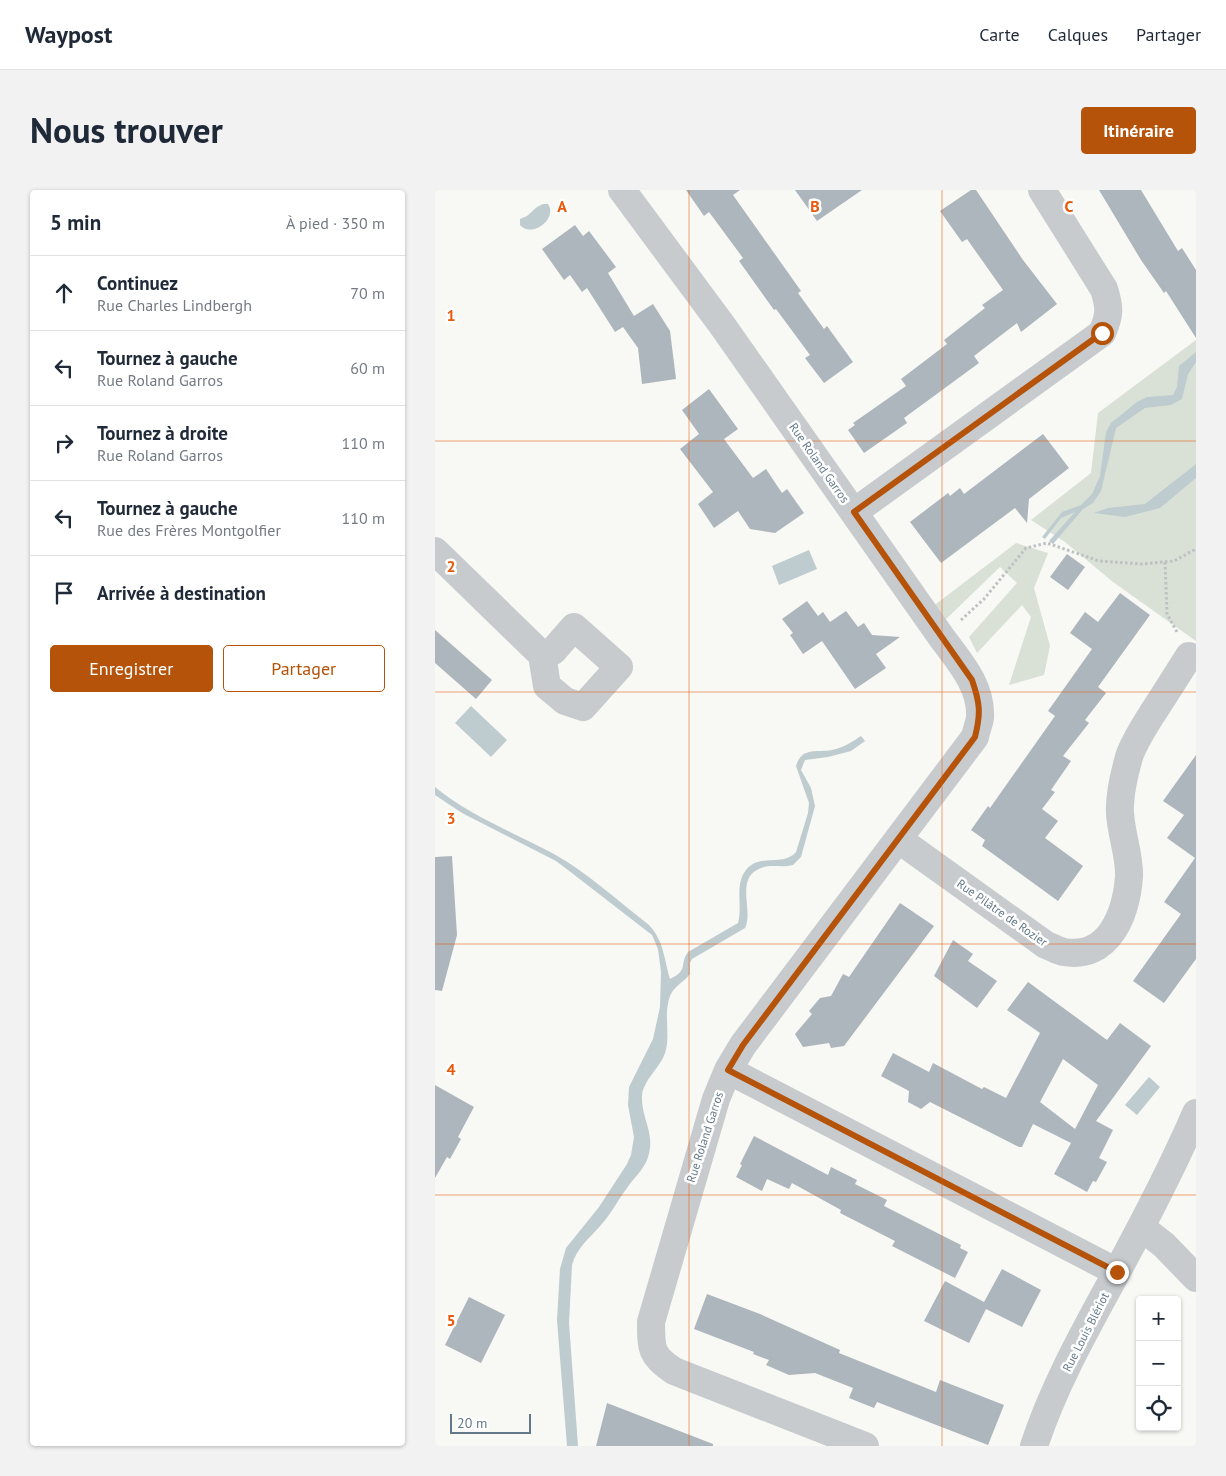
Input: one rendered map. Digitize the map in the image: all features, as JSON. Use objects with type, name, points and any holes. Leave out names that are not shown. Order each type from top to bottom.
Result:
[{"type":"street","name":"Rue Roland Garros","points":[[622,190],[716,317],[972,680],[978,698],[980,718],[975,737],[743,1045],[728,1070],[705,1134],[651,1322],[651,1345],[659,1361],[674,1371],[865,1446]]},
{"type":"street","points":[[854,512],[1102,333],[1108,319],[1109,305],[1104,289],[1042,190]]},
{"type":"street","points":[[435,551],[542,655]]},
{"type":"street","name":"Rue Pilâtre de Rozier","points":[[898,839],[1046,945],[1063,952],[1080,953],[1094,950],[1113,933],[1118,924],[1125,900],[1129,876],[1120,813],[1121,789],[1129,755],[1142,730],[1189,656]]},
{"type":"street","points":[[728,1070],[1117,1272]]},
{"type":"street","name":"Rue Louis Blériot","points":[[1037,1445],[1076,1347],[1177,1157],[1196,1113]]},
{"type":"street","points":[[1141,1227],[1164,1245],[1196,1278]]},
{"type":"path","points":[[942,638],[984,599],[1026,548],[1047,543],[1099,561],[1142,564],[1174,561],[1196,549]]},
{"type":"path","points":[[1165,562],[1167,614],[1189,656]]},
{"type":"shaded area","points":[[543,204],[548,204],[550,215],[542,225],[531,230],[525,229],[520,225],[520,219]]},
{"type":"shaded area","points":[[1196,340],[1196,641],[1113,582],[1065,542],[1031,520],[1091,473],[1098,413]]},
{"type":"shaded area","points":[[1196,352],[1196,362],[1188,374],[1182,399],[1171,405],[1145,408],[1116,428],[1101,491],[1093,503],[1083,509],[1053,544],[1049,541],[1075,512],[1061,518],[1045,539],[1042,537],[1062,512],[1081,505],[1092,494],[1100,476],[1106,432],[1111,423],[1137,402],[1147,397],[1173,395],[1177,387],[1179,366]]},
{"type":"shaded area","points":[[1196,464],[1196,478],[1160,508],[1125,517],[1094,513],[1108,508],[1145,504]]},
{"type":"shaded area","points":[[1016,543],[1048,553],[1034,588],[1050,646],[1044,675],[1009,685],[1031,617],[1022,605],[977,653],[969,637],[1017,583],[1000,567],[944,621],[932,607]]},
{"type":"shaded area","points":[[809,550],[817,569],[779,585],[772,566]]},
{"type":"shaded area","points":[[471,706],[507,740],[491,757],[455,723]]},
{"type":"shaded area","points":[[861,736],[865,741],[851,751],[805,760],[801,770],[811,788],[815,806],[801,857],[793,865],[765,867],[753,873],[748,879],[746,887],[747,921],[745,928],[692,959],[690,974],[674,989],[670,996],[667,1010],[667,1046],[663,1058],[645,1085],[642,1096],[642,1105],[650,1135],[650,1151],[647,1160],[608,1216],[580,1248],[572,1265],[569,1323],[578,1446],[567,1446],[557,1320],[560,1269],[566,1248],[599,1207],[631,1155],[634,1137],[628,1105],[629,1087],[653,1039],[660,1007],[661,972],[658,949],[652,935],[556,861],[462,813],[435,795],[435,787],[463,807],[567,862],[591,878],[649,925],[661,944],[670,979],[682,970],[685,956],[688,952],[738,923],[740,882],[746,870],[757,862],[785,859],[796,852],[808,813],[809,803],[796,766],[802,755],[836,749]]},
{"type":"shaded area","points":[[1149,1077],[1160,1087],[1137,1115],[1125,1105]]},
{"type":"building","points":[[686,190],[740,190],[733,195],[801,291],[798,293],[824,329],[827,326],[853,362],[824,383],[805,358],[810,355],[776,309],[774,310],[739,261],[743,258],[709,212],[704,216]]},
{"type":"building","points":[[795,190],[862,190],[817,221]]},
{"type":"building","points":[[971,190],[976,190],[1023,260],[1057,304],[1021,332],[1017,323],[974,356],[979,363],[904,418],[907,423],[864,453],[848,430],[855,425],[853,423],[906,386],[901,379],[947,344],[944,340],[985,308],[982,305],[1003,290],[967,239],[962,242],[940,211]]},
{"type":"building","points":[[1099,190],[1141,190],[1178,251],[1182,248],[1196,270],[1196,338],[1166,291],[1164,293],[1141,260]]},
{"type":"building","points":[[575,225],[583,236],[589,231],[616,267],[608,273],[634,316],[653,304],[670,331],[676,379],[642,384],[638,348],[623,327],[615,332],[587,288],[582,292],[570,275],[564,280],[542,249]]},
{"type":"building","points":[[709,389],[738,429],[724,439],[753,478],[766,469],[782,493],[787,489],[804,513],[775,533],[750,529],[738,511],[714,528],[698,504],[713,492],[680,449],[699,434],[682,410]]},
{"type":"building","points":[[1043,434],[1069,468],[1029,499],[1027,523],[1015,508],[941,563],[910,522],[948,493],[950,496],[960,488],[964,494]]},
{"type":"building","points":[[1067,554],[1085,567],[1068,590],[1050,577]]},
{"type":"building","points":[[1120,593],[1150,615],[1098,687],[1106,693],[1085,720],[1089,723],[1063,756],[1071,761],[1051,790],[1055,792],[1042,809],[1058,821],[1045,838],[1083,866],[1058,901],[982,846],[985,840],[971,830],[988,806],[990,808],[1055,716],[1048,711],[1092,649],[1070,633],[1085,612],[1098,622]]},
{"type":"building","points":[[807,601],[818,616],[823,612],[830,622],[846,611],[858,627],[864,623],[872,635],[900,637],[876,654],[886,668],[855,689],[822,641],[803,654],[790,635],[793,633],[782,619]]},
{"type":"building","points":[[435,630],[492,680],[476,699],[435,663]]},
{"type":"building","points":[[1196,755],[1196,959],[1164,1003],[1133,981],[1181,914],[1164,902],[1195,858],[1167,838],[1184,815],[1163,801]]},
{"type":"building","points":[[452,856],[457,935],[442,991],[435,990],[435,857]]},
{"type":"building","points":[[900,903],[934,926],[844,1046],[831,1048],[829,1043],[803,1047],[795,1034],[812,1014],[809,1011],[820,998],[831,996],[843,974],[849,977]]},
{"type":"building","points":[[953,940],[973,954],[968,961],[997,981],[977,1008],[934,976]]},
{"type":"building","points":[[1028,982],[1107,1040],[1120,1023],[1151,1046],[1096,1121],[1113,1130],[1099,1158],[1107,1162],[1096,1182],[1093,1181],[1087,1192],[1054,1174],[1071,1143],[1033,1124],[1022,1147],[1019,1147],[930,1102],[921,1109],[908,1102],[909,1091],[881,1076],[893,1053],[929,1072],[933,1063],[982,1089],[984,1087],[1006,1098],[1040,1033],[1007,1010]],"holes":[[[1063,1059],[1098,1085],[1075,1129],[1040,1102]]]},
{"type":"building","points":[[435,1085],[474,1107],[458,1137],[461,1139],[450,1159],[447,1157],[435,1178]]},
{"type":"building","points":[[754,1136],[828,1175],[831,1167],[857,1180],[855,1184],[887,1200],[884,1206],[961,1245],[960,1248],[968,1252],[955,1278],[892,1246],[895,1241],[840,1213],[841,1210],[792,1183],[789,1189],[767,1179],[762,1191],[736,1177],[742,1165],[740,1164]]},
{"type":"building","points":[[1002,1269],[1041,1290],[1022,1327],[986,1309],[969,1343],[924,1321],[945,1281],[984,1302]]},
{"type":"building","points":[[707,1294],[760,1314],[840,1350],[839,1353],[936,1392],[940,1380],[1004,1405],[988,1445],[877,1402],[874,1408],[849,1398],[853,1388],[815,1373],[789,1375],[766,1365],[769,1360],[753,1354],[754,1352],[694,1329]]},
{"type":"building","points":[[469,1297],[505,1315],[481,1363],[445,1345]]},
{"type":"building","points":[[607,1403],[713,1444],[713,1446],[596,1446]]},
{"type":"route","points":[[1102,333],[854,512],[972,680],[978,698],[980,718],[975,737],[743,1045],[728,1070],[1117,1272]]}]
